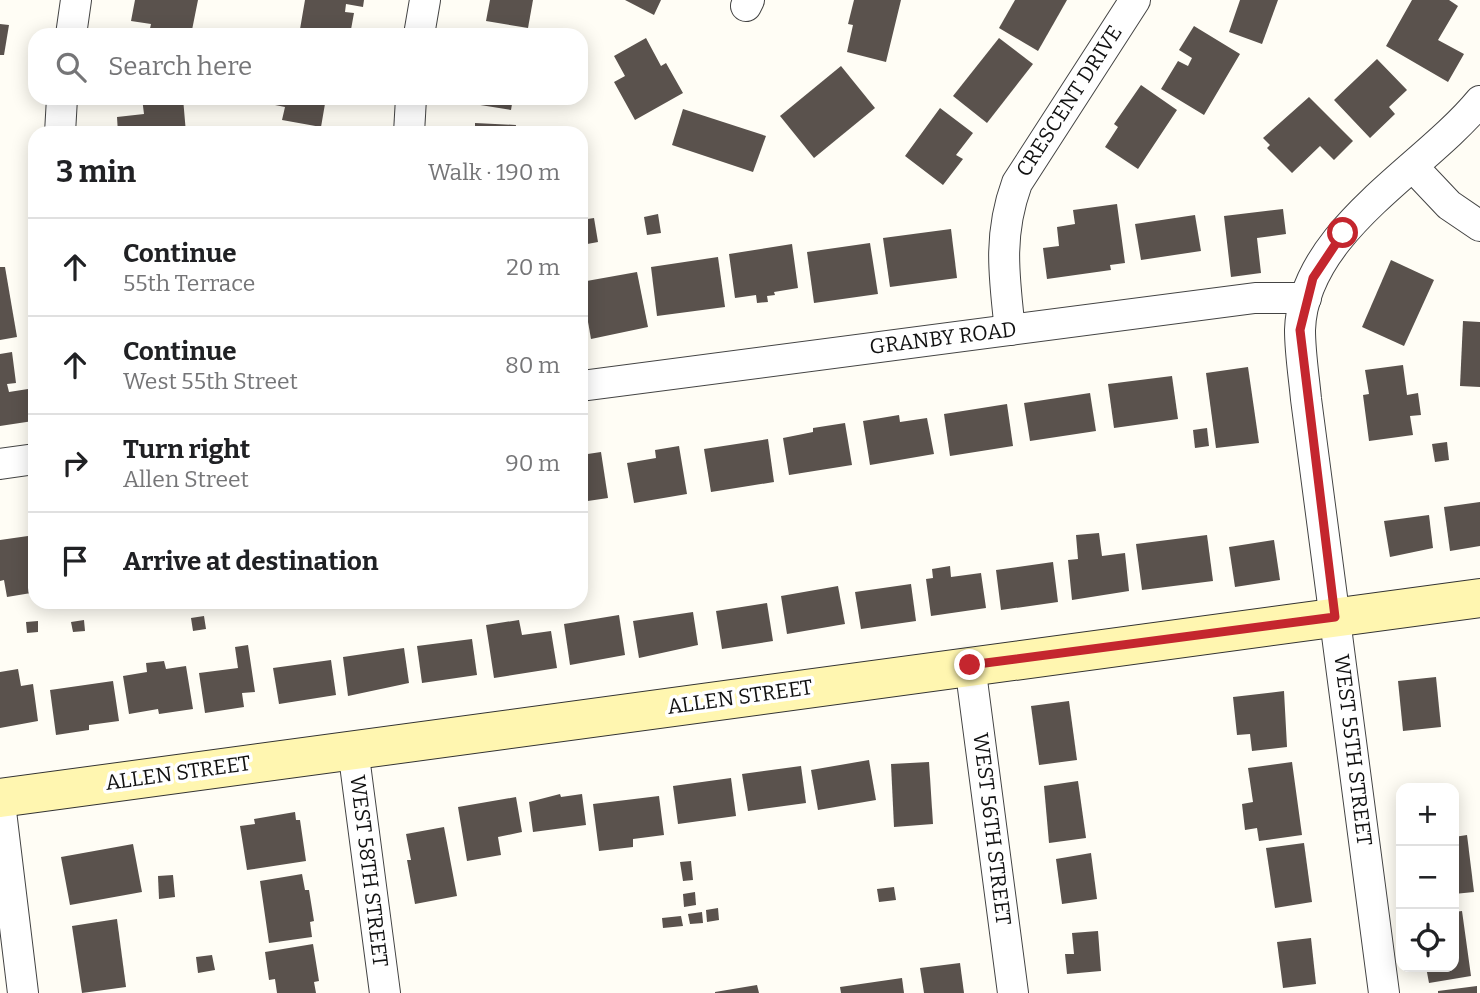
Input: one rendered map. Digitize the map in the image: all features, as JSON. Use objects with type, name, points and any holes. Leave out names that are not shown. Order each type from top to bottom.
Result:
[{"type":"street","points":[[72,28],[76,0]]},
{"type":"street","points":[[420,28],[425,0]]},
{"type":"street","name":"CRESCENT DRIVE","points":[[1010,330],[1002,255],[1006,213],[1017,183],[1135,0]]},
{"type":"street","name":"WEST 55TH STREET","points":[[1384,993],[1300,330],[1313,278],[1343,233],[1480,101]]},
{"type":"street","points":[[60,126],[62,105]]},
{"type":"street","points":[[409,126],[411,105]]},
{"type":"street","points":[[1413,167],[1449,205],[1480,226]]},
{"type":"street","name":"GRANBY ROAD","points":[[588,385],[1255,298],[1306,298]]},
{"type":"street","points":[[0,464],[28,460]]},
{"type":"street","name":"ALLEN STREET","points":[[0,798],[354,748],[453,738],[970,665],[1480,598]]},
{"type":"street","name":"WEST 56TH STREET","points":[[970,665],[1013,993]]},
{"type":"street","name":"WEST 58TH STREET","points":[[354,748],[385,993]]},
{"type":"street","points":[[0,803],[23,993]]},
{"type":"building","points":[[135,0],[198,0],[192,28],[150,28],[151,24],[131,21]]},
{"type":"building","points":[[305,0],[364,0],[363,7],[346,4],[345,12],[354,13],[351,28],[300,28]]},
{"type":"building","points":[[490,0],[533,0],[528,28],[486,21]]},
{"type":"building","points":[[625,0],[661,0],[654,15]]},
{"type":"building","points":[[854,0],[901,0],[886,62],[847,52],[853,25],[848,24]]},
{"type":"building","points":[[1015,0],[1067,0],[1038,51],[999,28]]},
{"type":"building","points":[[1240,0],[1278,0],[1262,44],[1229,32]]},
{"type":"building","points":[[1412,0],[1449,0],[1458,6],[1438,40],[1464,54],[1448,82],[1386,46]]},
{"type":"building","points":[[0,24],[9,25],[4,55],[0,55]]},
{"type":"building","points":[[1194,26],[1240,54],[1204,115],[1161,89],[1178,61],[1188,66],[1192,58],[1179,50]]},
{"type":"building","points":[[646,38],[661,66],[666,63],[683,93],[635,120],[614,82],[625,76],[614,56]]},
{"type":"building","points":[[999,38],[1033,64],[987,123],[953,96]]},
{"type":"building","points":[[1377,59],[1407,90],[1389,107],[1395,114],[1370,138],[1334,100]]},
{"type":"building","points":[[841,66],[875,108],[814,158],[780,116]]},
{"type":"building","points":[[1141,85],[1177,110],[1138,169],[1105,147],[1118,127],[1114,124]]},
{"type":"building","points":[[1309,97],[1353,141],[1334,160],[1320,146],[1292,173],[1267,148],[1270,145],[1263,138]]},
{"type":"building","points":[[143,105],[184,105],[185,126],[118,126],[117,117],[144,114]]},
{"type":"building","points":[[275,105],[325,105],[321,126],[282,120],[285,107]]},
{"type":"building","points":[[480,105],[512,105],[511,110]]},
{"type":"building","points":[[940,108],[973,133],[956,155],[963,159],[943,185],[905,156]]},
{"type":"building","points":[[683,109],[766,136],[753,172],[672,145]]},
{"type":"building","points":[[475,123],[516,125],[516,126],[475,126]]},
{"type":"building","points":[[1117,204],[1125,263],[1110,265],[1111,270],[1047,279],[1043,248],[1059,246],[1057,227],[1075,224],[1073,210]]},
{"type":"building","points":[[1283,209],[1286,234],[1257,238],[1261,273],[1231,277],[1224,216]]},
{"type":"building","points":[[658,214],[661,233],[647,235],[644,217]]},
{"type":"building","points":[[1195,215],[1201,251],[1141,260],[1135,224]]},
{"type":"building","points":[[594,218],[598,242],[588,244],[588,219]]},
{"type":"building","points":[[951,229],[957,278],[890,287],[883,238]]},
{"type":"building","points":[[870,243],[878,294],[814,303],[807,252]]},
{"type":"building","points":[[792,244],[798,288],[774,292],[775,295],[767,296],[768,302],[757,303],[756,295],[735,298],[729,254]]},
{"type":"building","points":[[718,257],[725,307],[657,316],[651,267]]},
{"type":"building","points":[[1391,260],[1434,280],[1404,346],[1362,327]]},
{"type":"building","points":[[0,267],[5,267],[17,337],[0,340]]},
{"type":"building","points":[[637,272],[648,327],[591,339],[588,322],[588,281]]},
{"type":"building","points":[[1463,321],[1480,322],[1480,387],[1460,386]]},
{"type":"building","points":[[12,352],[16,383],[7,384],[9,392],[28,389],[28,422],[0,426],[0,354]]},
{"type":"building","points":[[1403,365],[1407,395],[1418,393],[1421,415],[1410,416],[1413,435],[1369,441],[1363,395],[1369,394],[1365,370]]},
{"type":"building","points":[[1248,367],[1259,443],[1216,448],[1206,373]]},
{"type":"building","points":[[1172,376],[1178,419],[1114,428],[1108,384]]},
{"type":"building","points":[[1090,393],[1096,431],[1030,441],[1024,403]]},
{"type":"building","points":[[1007,404],[1013,446],[950,456],[944,414]]},
{"type":"building","points":[[899,415],[900,422],[927,418],[934,454],[870,465],[863,421]]},
{"type":"building","points":[[845,423],[852,465],[789,475],[783,438],[813,432],[813,428]]},
{"type":"building","points":[[1207,428],[1209,446],[1195,448],[1193,430]]},
{"type":"building","points":[[768,439],[774,482],[711,492],[704,449]]},
{"type":"building","points":[[1447,442],[1449,460],[1435,462],[1432,444]]},
{"type":"building","points":[[679,446],[687,494],[634,503],[627,463],[656,458],[655,450]]},
{"type":"building","points":[[601,452],[608,498],[588,501],[588,454]]},
{"type":"building","points":[[1480,502],[1480,546],[1450,551],[1444,507]]},
{"type":"building","points":[[1429,515],[1433,548],[1390,557],[1384,521]]},
{"type":"building","points":[[1099,533],[1102,556],[1125,553],[1129,591],[1072,600],[1068,560],[1078,559],[1076,535]]},
{"type":"building","points":[[1207,535],[1213,581],[1142,590],[1136,544]]},
{"type":"building","points":[[28,536],[28,594],[7,597],[4,580],[0,581],[0,540]]},
{"type":"building","points":[[1274,540],[1280,580],[1235,587],[1229,547]]},
{"type":"building","points":[[1053,562],[1058,602],[1001,610],[996,570]]},
{"type":"building","points":[[950,566],[951,577],[981,573],[986,608],[931,616],[926,579],[933,578],[932,569]]},
{"type":"building","points":[[911,584],[916,621],[861,629],[855,592]]},
{"type":"building","points":[[838,586],[845,624],[787,634],[781,596]]},
{"type":"building","points":[[767,603],[773,641],[722,649],[716,611]]},
{"type":"building","points":[[693,612],[698,645],[639,658],[633,621]]},
{"type":"building","points":[[619,615],[625,655],[570,665],[564,624]]},
{"type":"building","points":[[204,616],[206,629],[193,631],[191,618]]},
{"type":"building","points":[[84,620],[85,631],[73,632],[71,622]]},
{"type":"building","points":[[519,620],[522,635],[551,631],[557,668],[494,678],[486,625]]},
{"type":"building","points":[[38,621],[38,632],[27,633],[26,622]]},
{"type":"building","points":[[472,639],[477,675],[422,683],[417,646]]},
{"type":"building","points":[[248,645],[255,692],[242,693],[244,707],[205,713],[199,673],[238,668],[235,647]]},
{"type":"building","points":[[404,648],[409,683],[348,696],[343,657]]},
{"type":"building","points":[[331,660],[336,695],[279,704],[273,668]]},
{"type":"building","points":[[164,661],[166,669],[186,666],[193,709],[159,714],[158,709],[129,714],[123,676],[147,672],[146,663]]},
{"type":"building","points":[[18,669],[21,686],[33,684],[38,721],[0,728],[0,672]]},
{"type":"building","points":[[1436,677],[1441,727],[1403,731],[1398,681]]},
{"type":"building","points":[[113,681],[119,721],[89,725],[89,730],[56,735],[50,690]]},
{"type":"building","points":[[1284,691],[1287,747],[1252,751],[1250,734],[1237,735],[1233,697]]},
{"type":"building","points":[[1069,701],[1077,760],[1039,765],[1031,706]]},
{"type":"building","points":[[869,760],[876,800],[818,810],[811,770]]},
{"type":"building","points":[[929,762],[933,824],[894,827],[891,764]]},
{"type":"building","points":[[1292,762],[1302,835],[1259,841],[1257,828],[1245,830],[1242,804],[1253,802],[1248,768]]},
{"type":"building","points":[[801,766],[806,803],[748,811],[742,774]]},
{"type":"building","points":[[731,778],[736,816],[678,824],[673,786]]},
{"type":"building","points":[[1078,781],[1086,838],[1049,843],[1044,786]]},
{"type":"building","points":[[560,794],[561,797],[582,794],[586,825],[533,832],[529,802]]},
{"type":"building","points":[[659,796],[664,835],[633,839],[633,847],[599,851],[593,804]]},
{"type":"building","points":[[516,797],[522,832],[498,837],[501,855],[467,861],[458,807]]},
{"type":"building","points":[[295,812],[296,820],[300,820],[306,861],[247,870],[240,826],[255,824],[254,819]]},
{"type":"building","points":[[444,827],[457,896],[415,904],[407,860],[411,860],[406,834]]},
{"type":"building","points":[[1467,835],[1474,892],[1459,894],[1459,836]]},
{"type":"building","points":[[1304,843],[1312,902],[1275,908],[1266,848]]},
{"type":"building","points":[[133,844],[142,892],[70,905],[61,857]]},
{"type":"building","points":[[1091,853],[1097,899],[1062,904],[1056,859]]},
{"type":"building","points":[[691,861],[693,880],[683,881],[680,862]]},
{"type":"building","points":[[302,874],[305,890],[309,890],[314,921],[310,922],[312,937],[269,943],[260,881]]},
{"type":"building","points":[[173,875],[175,897],[159,899],[158,876]]},
{"type":"building","points":[[894,887],[896,900],[879,902],[877,889]]},
{"type":"building","points":[[695,892],[696,905],[684,907],[683,894]]},
{"type":"building","points":[[718,908],[719,920],[707,922],[706,910]]},
{"type":"building","points":[[1459,911],[1462,911],[1471,976],[1429,983],[1427,972],[1459,972]]},
{"type":"building","points":[[702,912],[703,923],[690,924],[688,914]]},
{"type":"building","points":[[681,916],[683,926],[663,928],[662,918]]},
{"type":"building","points":[[117,919],[126,987],[82,993],[72,926]]},
{"type":"building","points":[[1098,931],[1101,971],[1067,974],[1065,954],[1074,954],[1072,933]]},
{"type":"building","points":[[1311,938],[1316,984],[1283,988],[1277,942]]},
{"type":"building","points":[[313,944],[319,981],[314,982],[316,993],[277,993],[275,979],[269,980],[265,952]]},
{"type":"building","points":[[212,955],[215,970],[198,973],[196,957]]},
{"type":"building","points":[[960,963],[964,993],[924,993],[920,968]]},
{"type":"building","points":[[902,978],[904,993],[841,993],[840,987]]},
{"type":"building","points":[[757,985],[759,993],[715,993],[715,992]]},
{"type":"building","points":[[1477,986],[1477,993],[1438,993],[1438,991]]},
{"type":"route","points":[[970,665],[1335,617],[1300,330],[1313,278],[1343,233]]}]
